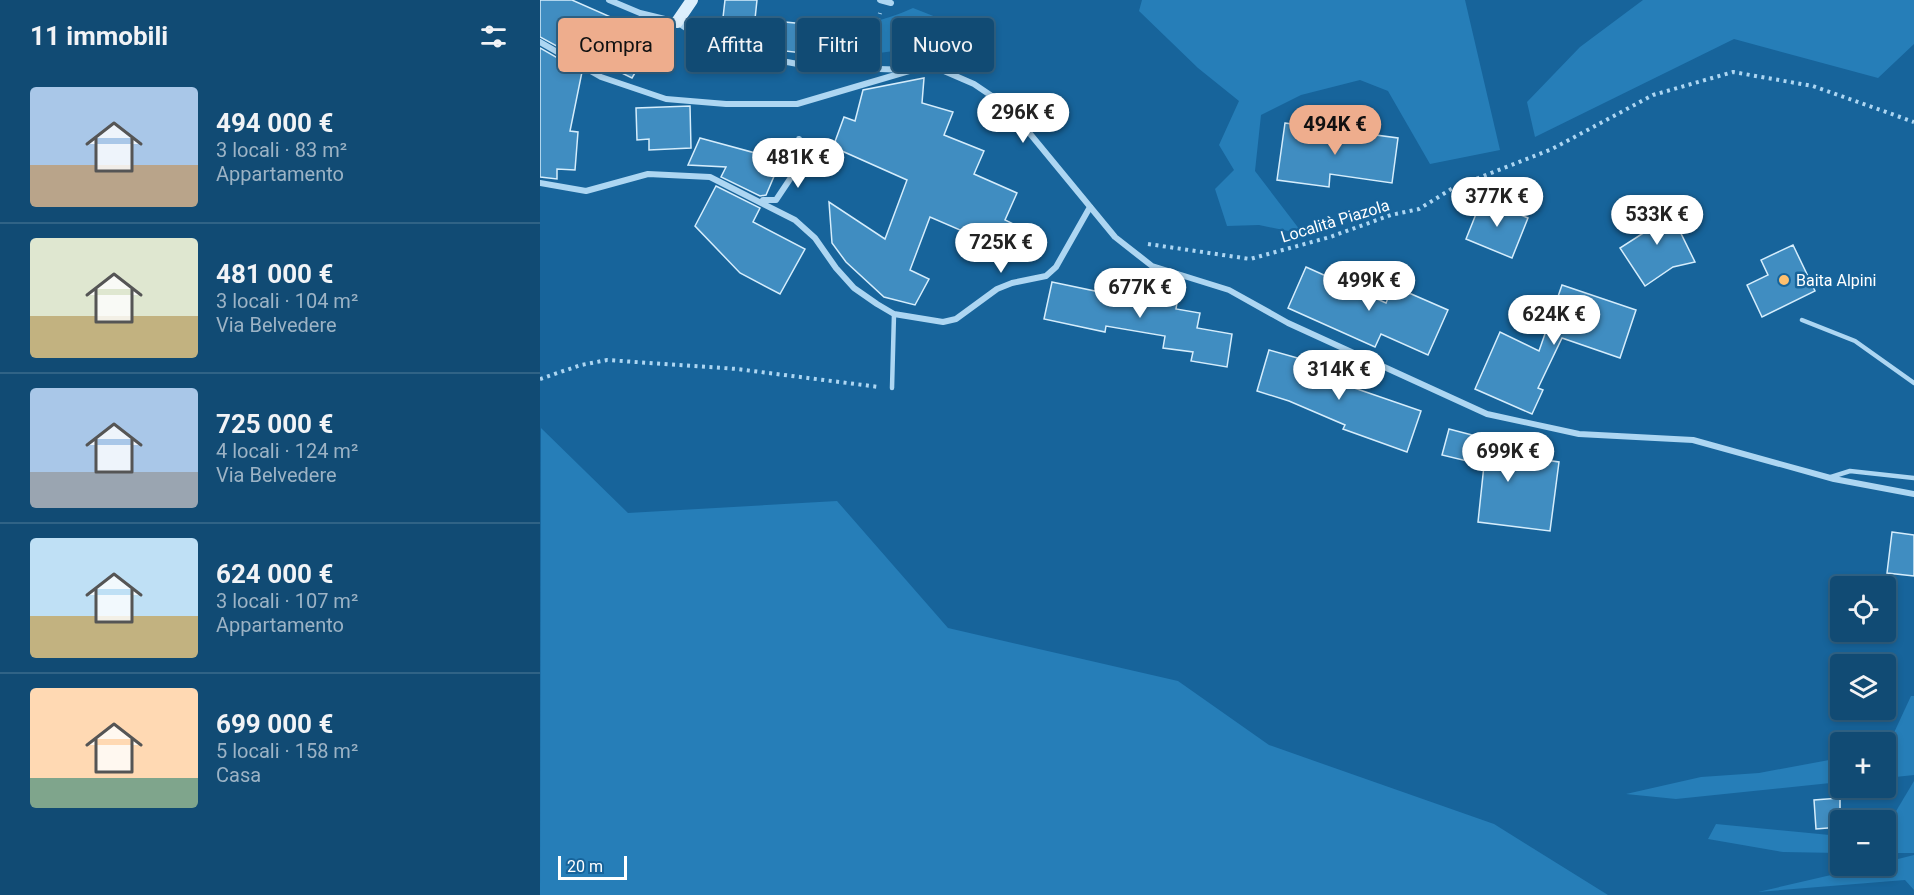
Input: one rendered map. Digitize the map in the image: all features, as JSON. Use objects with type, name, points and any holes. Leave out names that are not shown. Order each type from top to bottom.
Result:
[{"type":"street","points":[[609,0],[640,13],[677,22],[717,49],[797,64]]},
{"type":"street","points":[[677,22],[692,0]]},
{"type":"street","points":[[880,0],[891,3]]},
{"type":"street","points":[[540,42],[601,77],[633,88],[666,99],[726,104],[797,104],[905,72]]},
{"type":"street","points":[[946,72],[974,84],[1008,107],[1115,237],[1152,266],[1228,290],[1288,323],[1487,414],[1579,434],[1694,440],[1828,478],[1914,494]]},
{"type":"street","points":[[759,200],[776,200],[792,176],[800,139]]},
{"type":"street","points":[[540,183],[586,191],[648,174],[710,177],[795,219],[816,238],[836,268],[854,288],[894,314],[943,322],[956,319],[998,289],[1012,283],[1046,276],[1056,267],[1090,207]]},
{"type":"lane","points":[[892,388],[894,314]]},
{"type":"lane","points":[[1802,320],[1855,341],[1914,383]]},
{"type":"lane","points":[[1828,478],[1850,471],[1914,478]]},
{"type":"path","name":"Località Piazola","points":[[1115,237],[1185,251],[1250,259],[1419,209],[1453,188],[1552,149],[1653,95],[1733,72],[1813,86],[1914,122]]},
{"type":"path","points":[[540,379],[581,365],[607,360],[737,369],[892,388]]},
{"type":"shaded area","points":[[1142,0],[1465,0],[1500,150],[1430,164],[1388,91],[1360,80],[1301,95],[1261,115],[1255,171],[1303,234],[1259,225],[1227,226],[1215,189],[1234,170],[1219,145],[1239,101],[1198,68],[1139,11]]},
{"type":"shaded area","points":[[1643,0],[1914,0],[1914,44],[1878,78],[1734,39],[1535,137],[1527,102],[1580,47]]},
{"type":"shaded area","points":[[913,8],[938,18],[892,18],[892,51],[880,53],[880,20]]},
{"type":"shaded area","points":[[541,428],[628,513],[837,501],[948,628],[1178,681],[1269,745],[1494,824],[1608,895],[540,895]]},
{"type":"shaded area","points":[[1911,696],[1914,696],[1914,775],[1896,777],[1894,732]]},
{"type":"shaded area","points":[[1830,760],[1830,783],[1676,799],[1626,794],[1701,777],[1759,773]]},
{"type":"shaded area","points":[[1914,781],[1914,853],[1896,853],[1896,811]]},
{"type":"shaded area","points":[[1716,824],[1830,835],[1830,853],[1783,852],[1708,839]]},
{"type":"shaded area","points":[[1914,855],[1914,890],[1905,880],[1758,892],[1830,875],[1896,876],[1896,860]]},
{"type":"building","points":[[540,0],[572,0],[613,18],[558,18],[558,47],[540,37]]},
{"type":"building","points":[[725,0],[757,0],[755,18],[723,18]]},
{"type":"building","points":[[785,22],[797,23],[797,52],[785,51]]},
{"type":"building","points":[[540,48],[558,58],[558,72],[582,72],[570,131],[578,132],[575,170],[557,169],[557,179],[540,177]]},
{"type":"building","points":[[620,72],[636,72],[632,78]]},
{"type":"building","points":[[924,78],[922,103],[953,112],[944,135],[984,151],[974,174],[1017,193],[1005,220],[1028,231],[1018,255],[930,217],[910,270],[929,279],[915,305],[884,297],[846,262],[832,243],[829,202],[885,239],[907,180],[833,147],[844,117],[855,121],[863,90]]},
{"type":"building","points":[[690,106],[691,148],[649,150],[649,139],[637,140],[636,108]]},
{"type":"building","points":[[1285,123],[1398,138],[1392,183],[1330,174],[1329,187],[1277,180]]},
{"type":"building","points":[[700,138],[781,160],[766,195],[760,196],[721,177],[726,167],[688,165]]},
{"type":"building","points":[[716,186],[760,208],[753,222],[805,249],[780,294],[740,273],[695,226]]},
{"type":"building","points":[[1482,199],[1528,218],[1512,258],[1466,239]]},
{"type":"building","points":[[1668,207],[1695,262],[1673,267],[1645,286],[1620,248],[1645,232],[1634,216]]},
{"type":"building","name":"Baita Alpini","points":[[1793,245],[1815,291],[1762,317],[1747,285],[1768,275],[1761,260]]},
{"type":"building","points":[[1306,267],[1386,303],[1393,286],[1448,310],[1428,355],[1381,334],[1375,347],[1288,308]]},
{"type":"building","points":[[1052,282],[1138,300],[1141,284],[1179,290],[1176,309],[1200,313],[1197,328],[1232,334],[1227,367],[1191,361],[1193,352],[1163,348],[1165,336],[1106,326],[1105,332],[1044,319]]},
{"type":"building","points":[[1562,285],[1636,310],[1620,358],[1562,338],[1538,388],[1543,390],[1532,414],[1475,389],[1500,332],[1539,351]]},
{"type":"building","points":[[1269,350],[1301,359],[1299,363],[1335,378],[1334,381],[1421,411],[1407,452],[1343,429],[1345,425],[1289,401],[1257,391]]},
{"type":"building","points":[[1449,429],[1499,442],[1496,453],[1559,462],[1550,531],[1478,522],[1484,465],[1442,455]]},
{"type":"building","points":[[1892,532],[1914,535],[1914,576],[1887,573]]},
{"type":"building","points":[[1840,798],[1840,810],[1830,810],[1830,828],[1816,829],[1814,800]]},
{"type":"place","name":"Baita Alpini","points":[[1784,280]]}]
